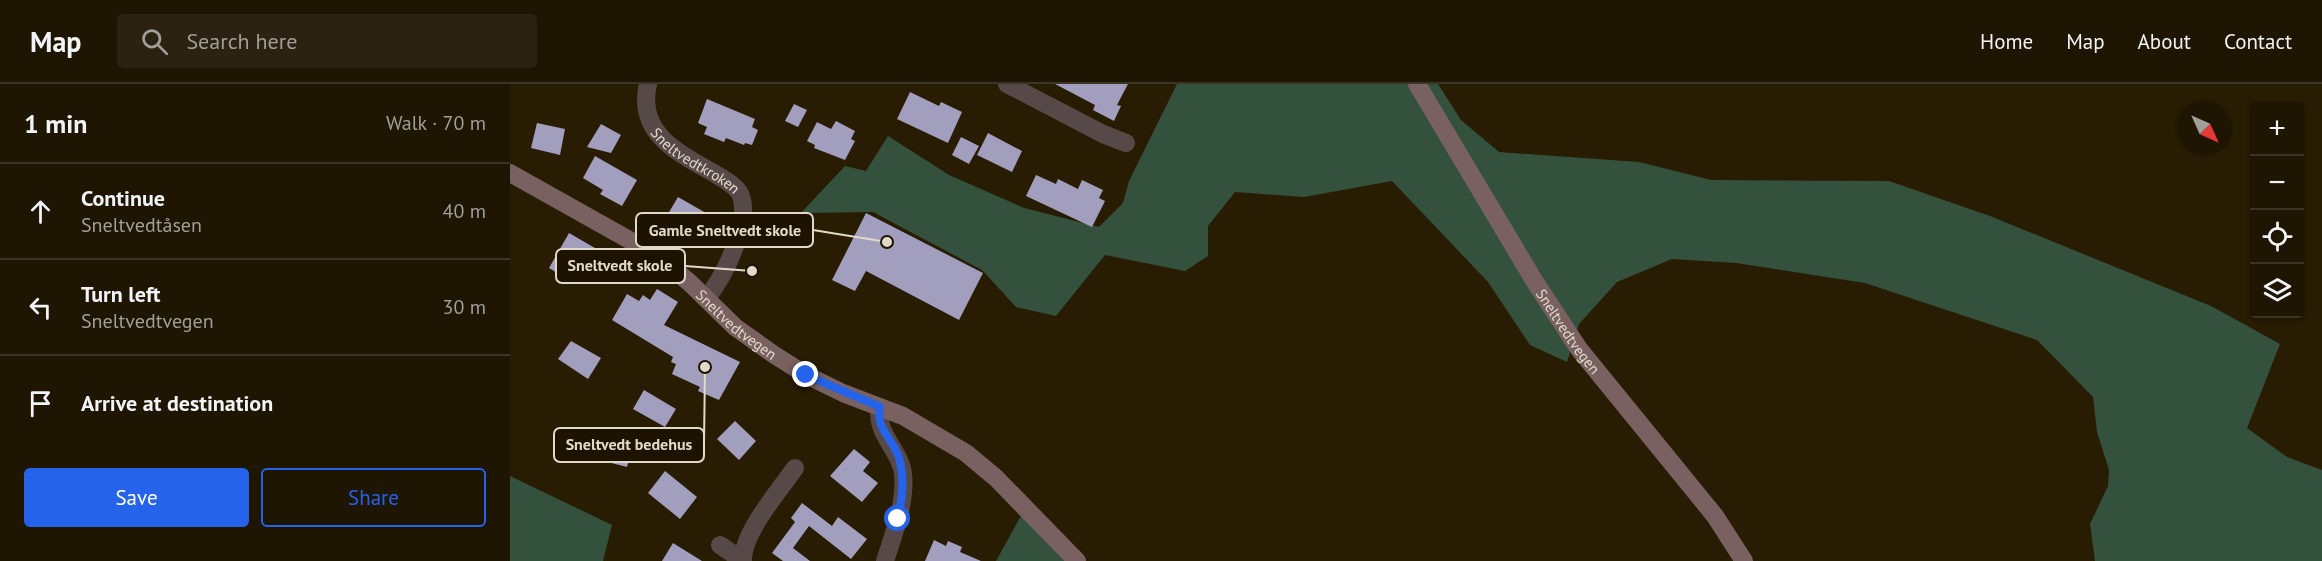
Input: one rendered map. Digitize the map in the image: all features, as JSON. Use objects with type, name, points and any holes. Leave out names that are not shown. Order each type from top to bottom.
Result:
[{"type":"main road","name":"Sneltvedtvegen","points":[[1417,84],[1535,282],[1579,349],[1715,516],[1744,561]]},
{"type":"main road","name":"Sneltvedtvegen","points":[[510,174],[658,256],[735,327],[806,375],[923,426],[966,453],[996,478],[1077,561]]},
{"type":"street","name":"Sneltvedtkroken","points":[[648,84],[647,112],[657,133],[679,153],[725,179],[742,198],[741,224],[733,252],[726,269],[706,298]]},
{"type":"street","points":[[1007,84],[1103,134],[1126,143]]},
{"type":"street","points":[[880,407],[882,428],[899,455],[903,473],[898,519],[885,561]]},
{"type":"street","points":[[743,561],[743,550],[761,517],[795,468]]},
{"type":"street","points":[[720,545],[743,561]]},
{"type":"green space","points":[[1177,84],[1438,84],[1461,120],[1499,152],[1639,162],[1711,180],[1889,181],[1990,216],[2211,306],[2280,344],[2247,428],[2287,457],[2322,470],[2322,561],[2095,561],[2090,524],[2108,486],[2109,470],[2097,432],[2093,397],[2037,340],[1865,283],[1736,263],[1672,259],[1617,282],[1579,324],[1567,362],[1530,345],[1488,282],[1392,181],[1304,197],[1235,192],[1208,226],[1208,256],[1185,271],[1105,255],[1056,316],[1016,307],[982,270],[873,212],[801,213],[845,166],[866,171],[888,136],[949,175],[1024,208],[1099,227],[1123,203],[1129,181]]},
{"type":"green space","points":[[510,476],[612,525],[603,561],[510,561]]},
{"type":"green space","points":[[1027,505],[1078,561],[996,561]]},
{"type":"building","points":[[1055,84],[1128,84],[1117,105],[1121,106],[1114,121],[1093,110],[1095,105]]},
{"type":"building","points":[[910,92],[939,106],[941,102],[962,112],[948,143],[897,119]]},
{"type":"building","points":[[707,99],[755,119],[752,127],[758,130],[752,145],[745,143],[744,145],[726,138],[724,142],[704,134],[707,127],[698,123]]},
{"type":"building","points":[[794,104],[807,110],[798,127],[785,121]]},
{"type":"building","points":[[836,121],[855,131],[851,139],[855,141],[845,160],[814,148],[815,145],[807,141],[817,122],[831,129]]},
{"type":"building","points":[[537,123],[565,129],[560,155],[531,148]]},
{"type":"building","points":[[601,124],[621,135],[611,153],[587,147]]},
{"type":"building","points":[[988,133],[1022,151],[1012,172],[977,155]]},
{"type":"building","points":[[961,137],[979,146],[969,164],[952,155]]},
{"type":"building","points":[[595,156],[637,180],[622,206],[600,194],[603,190],[583,178]]},
{"type":"building","points":[[1036,175],[1056,184],[1058,179],[1078,189],[1082,180],[1103,190],[1099,198],[1105,201],[1092,227],[1026,196]]},
{"type":"building","points":[[678,197],[713,217],[697,244],[668,231],[670,228],[662,224]]},
{"type":"building","points":[[866,213],[983,273],[959,320],[866,271],[855,291],[832,280]]},
{"type":"building","points":[[569,233],[595,248],[574,283],[549,268]]},
{"type":"building","points":[[657,289],[678,302],[664,325],[740,362],[719,400],[698,391],[700,387],[672,374],[676,364],[671,362],[673,357],[612,320],[627,294],[639,301],[643,295],[650,300]]},
{"type":"building","points":[[571,341],[601,358],[588,379],[558,359]]},
{"type":"building","points":[[644,390],[676,409],[665,427],[633,409]]},
{"type":"building","points":[[735,421],[756,441],[739,460],[717,439]]},
{"type":"building","points":[[590,433],[633,445],[627,467],[584,456]]},
{"type":"building","points":[[854,449],[870,462],[863,471],[878,483],[862,502],[830,476]]},
{"type":"building","points":[[665,471],[697,497],[680,519],[648,493]]},
{"type":"building","points":[[802,503],[832,526],[838,517],[867,539],[851,559],[809,526],[793,548],[810,561],[783,561],[772,553],[795,522],[791,518]]},
{"type":"building","points":[[934,540],[946,546],[948,541],[962,547],[960,552],[981,561],[925,561]]},
{"type":"building","points":[[673,543],[702,561],[662,561]]},
{"type":"place","name":"Gamle Sneltvedt skole","points":[[887,242]]},
{"type":"place","name":"Sneltvedt skole","points":[[752,271]]},
{"type":"place","name":"Sneltvedt bedehus","points":[[705,367]]},
{"type":"route","points":[[806,375],[843,393],[880,407],[882,428],[899,455],[903,473],[898,519]]}]
